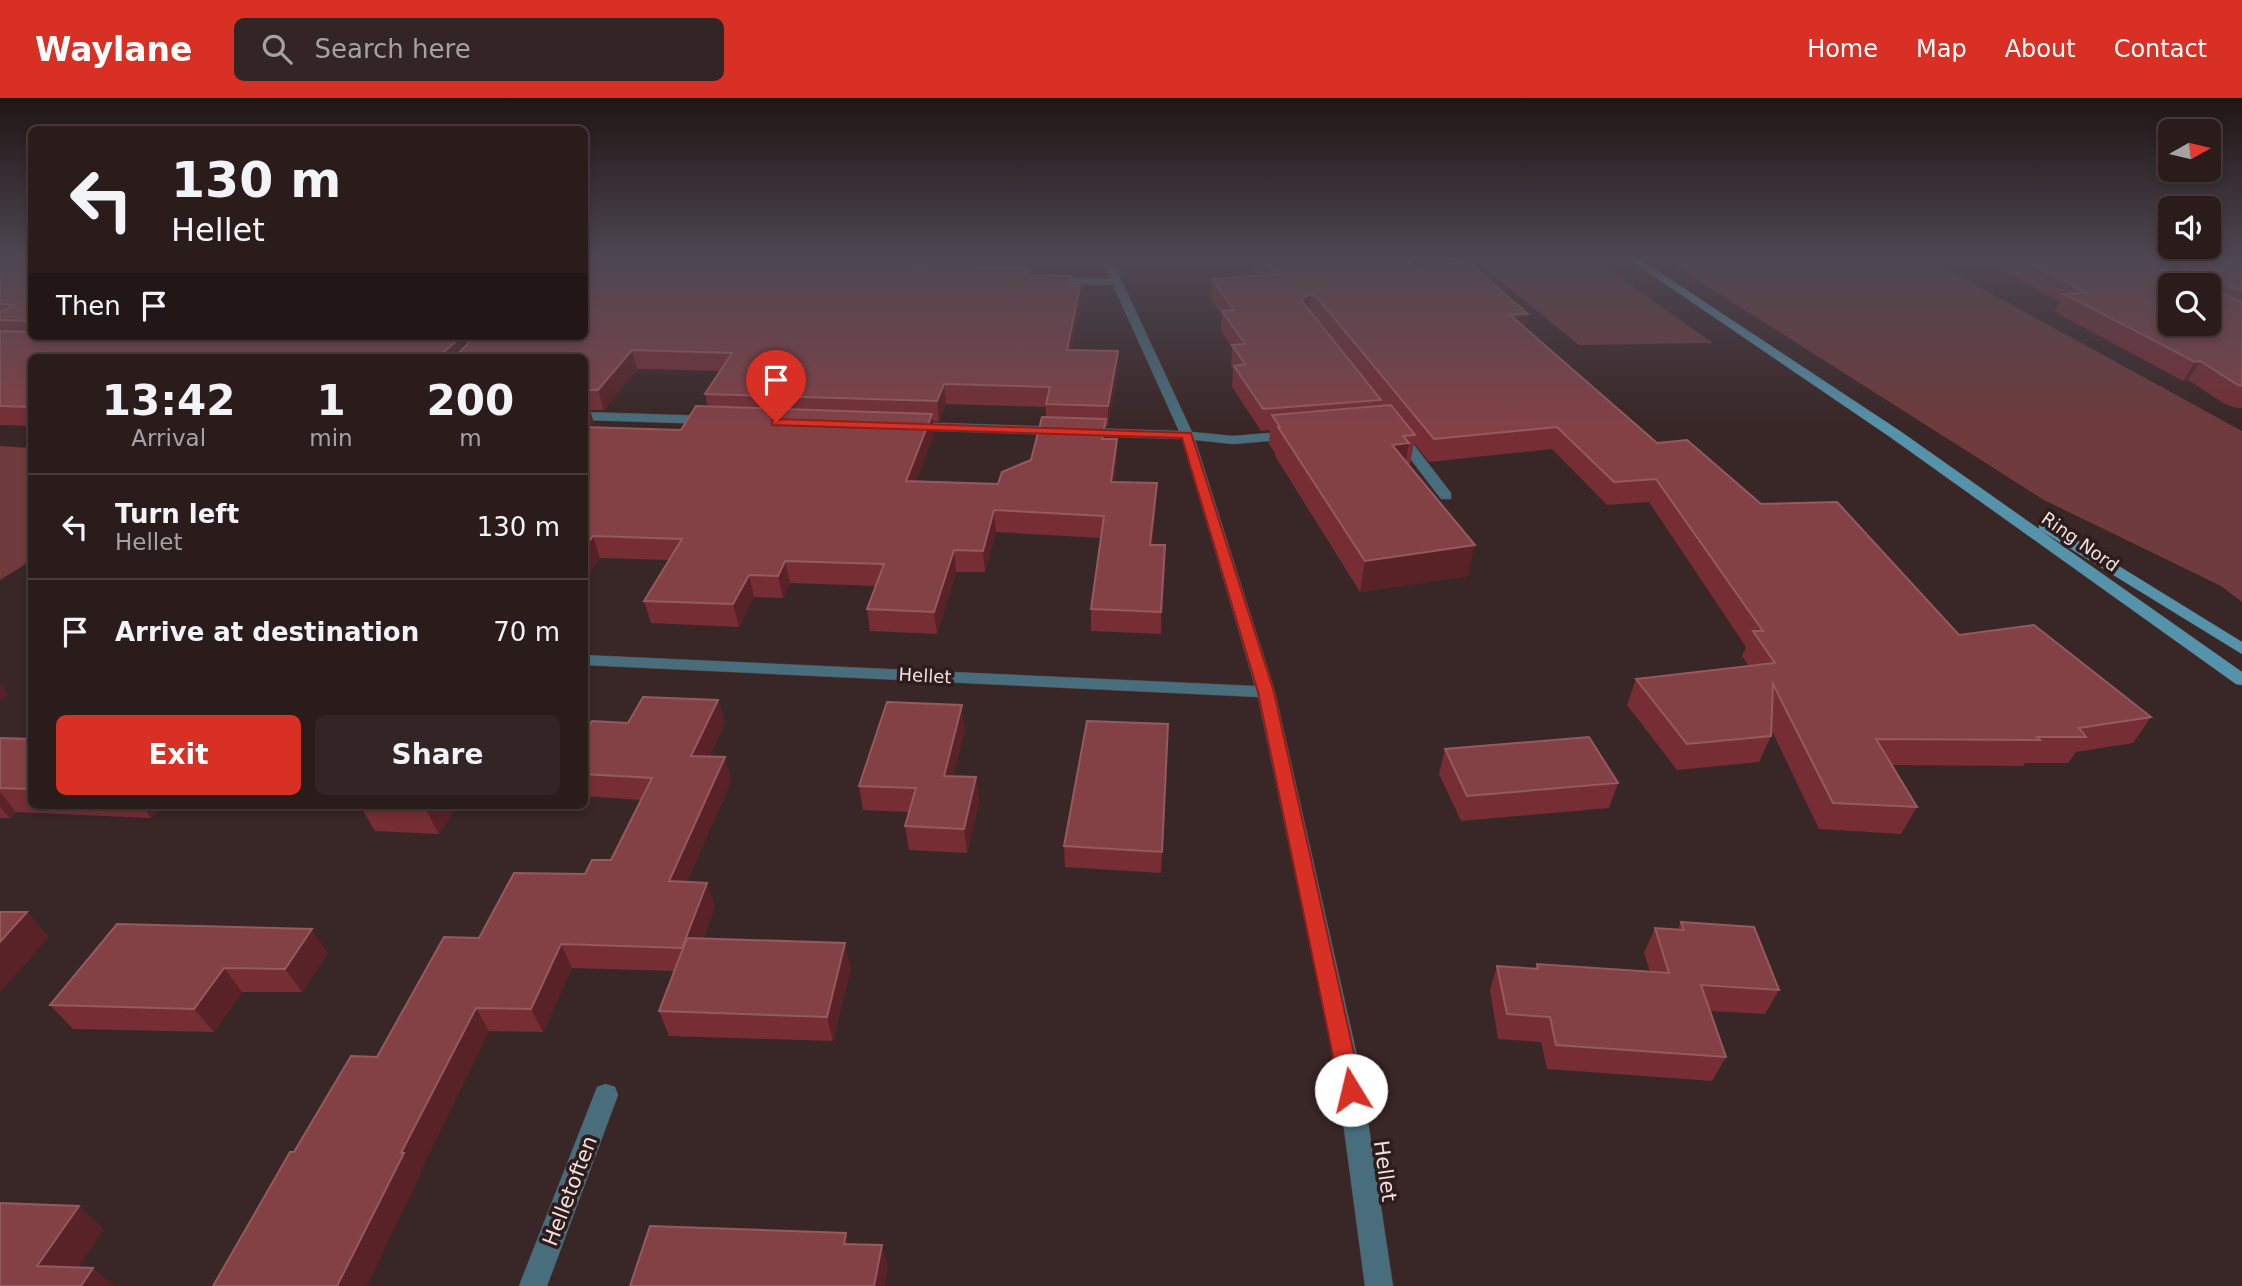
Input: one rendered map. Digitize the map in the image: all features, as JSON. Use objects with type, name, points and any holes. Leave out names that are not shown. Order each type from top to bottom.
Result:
[{"type":"main road","name":"Ring Nord","points":[[1719,315],[1895,434],[2242,680]]},
{"type":"main road","name":"Ring Nord","points":[[1895,434],[2242,649]]},
{"type":"street","name":"Hellet","points":[[1133,315],[1187,435],[1266,692],[1348,1069],[1379,1286]]},
{"type":"street","points":[[588,416],[721,421]]},
{"type":"street","points":[[899,426],[1187,435],[1233,440],[1302,435]]},
{"type":"street","points":[[1392,427],[1446,496]]},
{"type":"street","name":"Hellet","points":[[588,660],[1266,692]]},
{"type":"street","name":"Helletoften","points":[[533,1286],[606,1095]]},
{"type":"shaded area","points":[[1542,315],[1674,315],[1713,343],[1579,345]]},
{"type":"shaded area","points":[[1753,315],[2031,315],[2242,431],[2242,602],[2221,586],[2044,500]]},
{"type":"shaded area","points":[[0,446],[28,448],[28,562],[0,580]]},
{"type":"building","points":[[0,315],[28,315],[28,321],[0,320]]},
{"type":"building","points":[[588,315],[1074,315],[1067,350],[1118,351],[1108,406],[1046,404],[1050,387],[944,384],[937,401],[705,394],[732,353],[632,350],[598,390],[588,390],[588,354],[458,354],[471,340],[588,340]]},
{"type":"building","points":[[1225,315],[1314,315],[1381,400],[1263,409],[1234,366],[1245,364],[1232,345],[1245,344]]},
{"type":"building","points":[[1332,315],[1511,315],[1657,443],[1687,440],[1761,504],[1837,502],[1959,635],[2034,625],[2151,717],[2079,728],[2086,737],[2037,737],[2040,740],[1876,739],[1917,807],[1833,803],[1773,684],[1771,736],[1687,744],[1636,679],[1775,663],[1753,631],[1763,631],[1656,479],[1614,482],[1557,427],[1434,439]]},
{"type":"building","points":[[2105,315],[2158,315],[2158,336],[2221,336],[2221,315],[2242,315],[2242,386],[2200,361],[2195,362]]},
{"type":"building","points":[[0,331],[28,332],[28,340],[458,340],[442,354],[28,354],[28,407],[0,406]]},
{"type":"building","points":[[1391,405],[1415,435],[1403,436],[1409,443],[1392,445],[1475,545],[1365,561],[1272,415]]},
{"type":"building","points":[[696,406],[932,414],[906,481],[998,484],[1002,472],[1031,460],[1042,417],[1106,419],[1102,439],[1117,439],[1111,482],[1157,483],[1150,545],[1165,545],[1161,612],[1091,609],[1104,516],[994,510],[983,551],[954,550],[934,612],[867,609],[884,564],[785,561],[778,576],[749,575],[733,604],[644,601],[682,539],[593,536],[588,543],[588,427],[681,430]]},
{"type":"building","points":[[643,697],[718,700],[691,756],[725,757],[669,881],[707,883],[682,948],[561,944],[531,1009],[476,1008],[401,1153],[404,1153],[337,1286],[213,1286],[290,1152],[294,1152],[351,1056],[377,1057],[444,937],[479,938],[514,873],[585,874],[592,860],[611,860],[652,778],[588,774],[588,728],[592,721],[628,723]]},
{"type":"building","points":[[887,702],[962,705],[944,776],[976,777],[964,829],[905,826],[916,788],[859,786]]},
{"type":"building","points":[[1087,721],[1168,724],[1162,852],[1064,846]]},
{"type":"building","points":[[1589,737],[1618,783],[1467,796],[1445,749]]},
{"type":"building","points":[[0,738],[28,739],[28,789],[0,788]]},
{"type":"building","points":[[0,912],[27,912],[0,942]]},
{"type":"building","points":[[1681,922],[1754,927],[1779,990],[1701,985],[1726,1057],[1556,1045],[1550,1017],[1507,1014],[1497,966],[1538,969],[1537,964],[1669,973],[1655,928],[1684,930]]},
{"type":"building","points":[[117,924],[312,929],[285,969],[224,968],[194,1009],[50,1005]]},
{"type":"building","points":[[687,938],[845,943],[827,1017],[659,1011]]},
{"type":"building","points":[[0,1203],[79,1206],[37,1266],[93,1268],[81,1286],[0,1286]]},
{"type":"building","points":[[650,1226],[846,1233],[844,1244],[882,1245],[874,1286],[630,1286]]},
{"type":"route","points":[[776,422],[1187,435],[1266,692],[1351,1090]]}]
